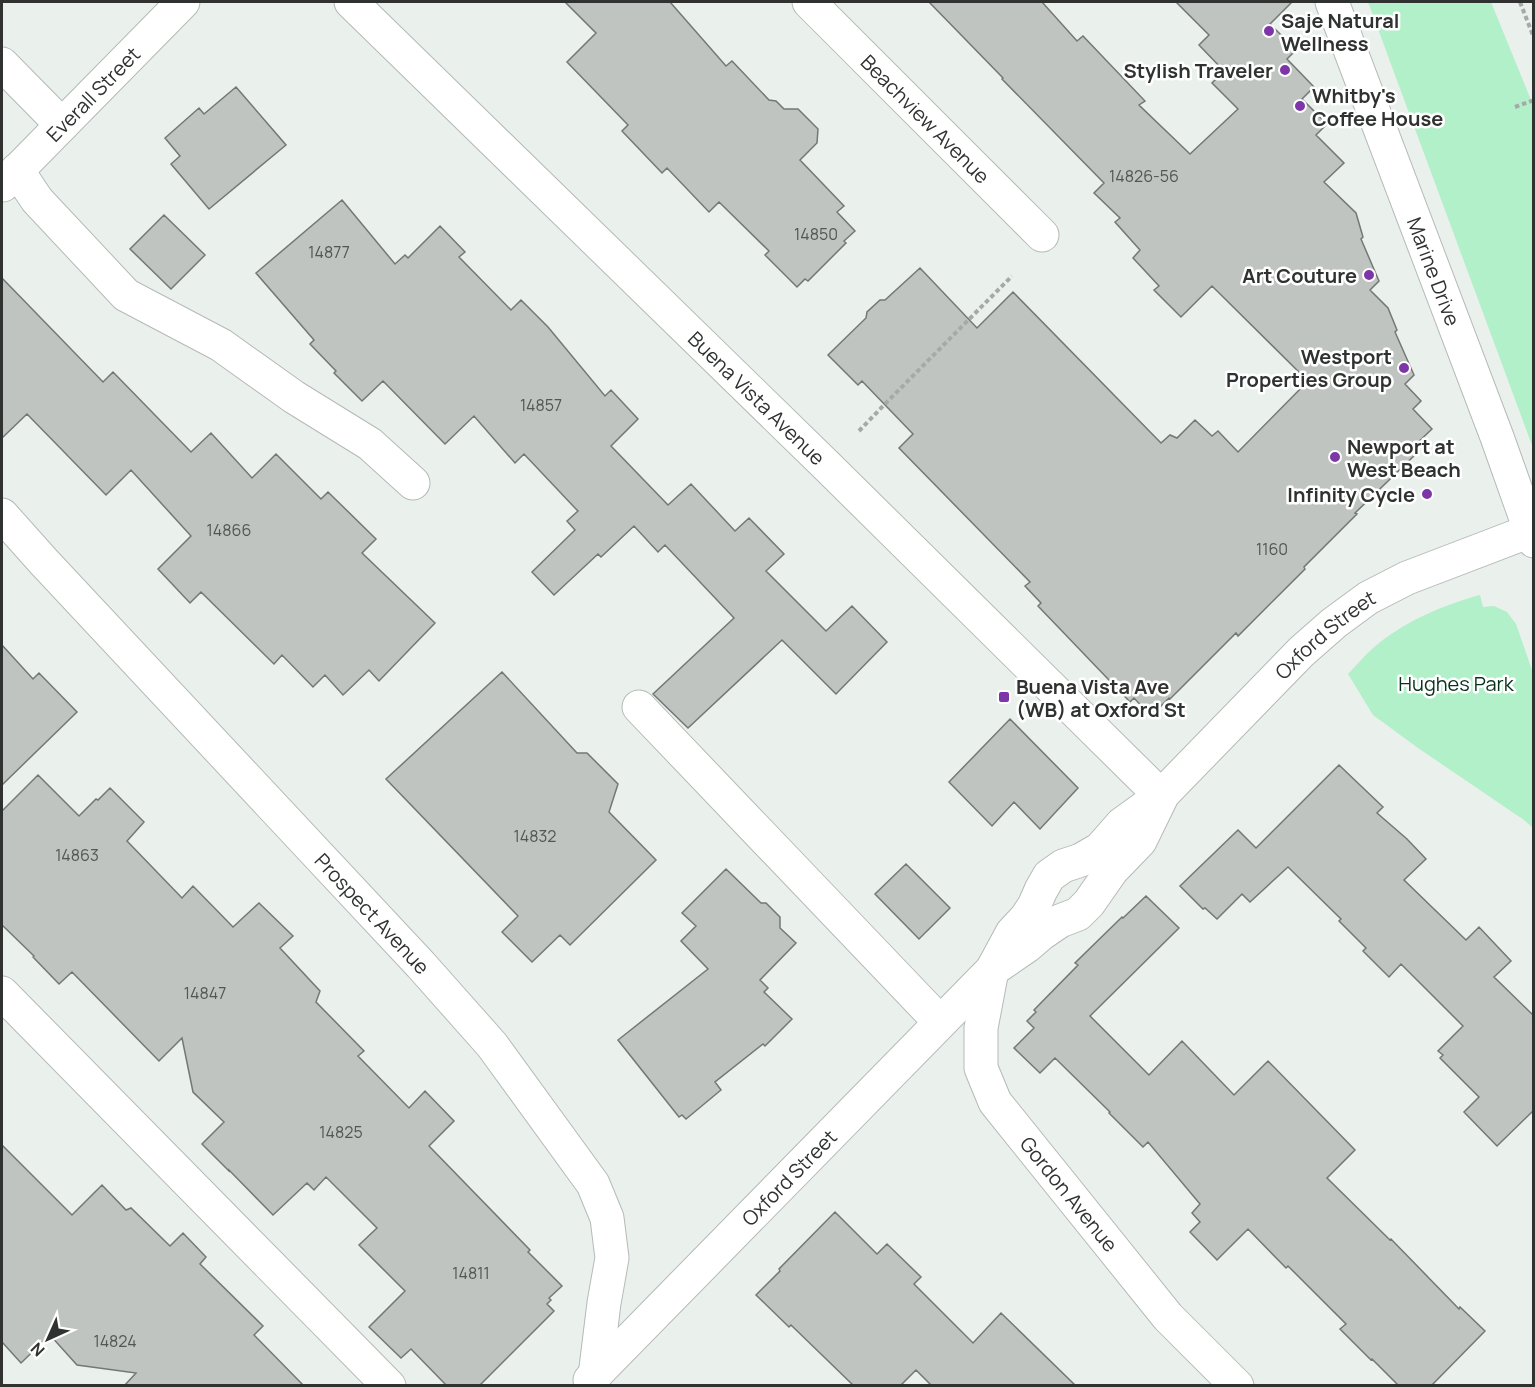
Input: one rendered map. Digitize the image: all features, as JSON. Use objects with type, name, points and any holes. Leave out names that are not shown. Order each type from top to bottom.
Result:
[{"type":"street","name":"Everall Street","points":[[9,178],[183,2]]},
{"type":"street","name":"Buena Vista Avenue","points":[[351,2],[826,465],[1161,796]]},
{"type":"street","name":"Marine Drive","points":[[1332,2],[1497,437],[1532,536]]},
{"type":"street","name":"Beachview Avenue","points":[[813,3],[1042,235]]},
{"type":"street","points":[[2,64],[62,125]]},
{"type":"street","points":[[9,178],[37,200],[126,295],[221,345],[294,397],[370,444],[413,483]]},
{"type":"street","name":"Prospect Avenue","points":[[2,515],[422,965],[484,1036],[593,1184],[607,1218],[612,1258],[590,1381]]},
{"type":"street","name":"Oxford Street","points":[[992,970],[1012,933],[1034,906],[1049,876],[1063,866],[1081,860],[1100,849],[1122,824],[1161,796],[1300,652],[1334,623],[1368,598],[1407,579],[1532,536]]},
{"type":"street","points":[[639,707],[940,1022]]},
{"type":"street","name":"Oxford Street","points":[[590,1381],[992,970],[1060,921],[1078,914],[1089,903],[1112,870],[1140,841],[1161,796]]},
{"type":"street","name":"Gordon Avenue","points":[[992,970],[981,1028],[981,1068],[995,1102],[1168,1317],[1237,1386]]},
{"type":"street","points":[[2,993],[389,1386]]},
{"type":"path","points":[[1520,2],[1533,38]]},
{"type":"path","points":[[1515,107],[1533,100]]},
{"type":"path","points":[[859,431],[1012,276]]},
{"type":"green space","points":[[1368,2],[1491,2],[1533,105],[1533,448]]},
{"type":"green space","name":"Hughes Park","points":[[1480,595],[1483,607],[1494,606],[1507,612],[1516,624],[1533,673],[1533,828],[1373,715],[1348,674],[1371,650],[1409,623],[1451,604]]},
{"type":"building","points":[[565,2],[670,2],[726,66],[732,61],[769,100],[776,101],[784,109],[798,109],[818,129],[817,143],[800,160],[844,206],[837,212],[855,231],[844,241],[846,243],[808,281],[805,279],[797,287],[765,255],[769,251],[719,202],[709,212],[667,168],[662,173],[622,131],[628,125],[567,62],[596,33]]},
{"type":"building","points":[[929,2],[1042,2],[1077,41],[1083,36],[1145,101],[1139,105],[1190,154],[1238,109],[1212,83],[1224,71],[1199,45],[1209,35],[1176,2],[1292,2],[1270,24],[1296,50],[1287,59],[1314,87],[1302,99],[1327,124],[1316,135],[1344,163],[1324,182],[1356,213],[1363,237],[1361,239],[1379,281],[1370,290],[1388,308],[1397,330],[1395,332],[1414,375],[1405,384],[1421,401],[1413,409],[1432,429],[1412,448],[1417,453],[1355,513],[1357,514],[1304,567],[1305,569],[1238,636],[1236,633],[1151,716],[1134,698],[1130,702],[1038,606],[1041,603],[1025,586],[1030,582],[899,448],[913,434],[862,381],[858,385],[828,355],[866,318],[867,312],[880,300],[885,300],[920,268],[977,328],[1013,292],[1161,443],[1170,435],[1177,438],[1195,420],[1212,436],[1218,431],[1238,452],[1308,381],[1212,286],[1181,317],[1154,290],[1159,286],[1133,258],[1140,250],[1115,222],[1120,218],[1094,193],[1104,183]]},
{"type":"building","points":[[236,87],[286,145],[209,209],[171,164],[180,156],[165,138],[199,108],[204,114]]},
{"type":"building","points":[[342,200],[395,264],[405,255],[408,258],[440,226],[465,252],[459,257],[511,310],[521,300],[548,327],[605,396],[611,390],[638,419],[611,446],[668,505],[691,484],[735,531],[749,518],[784,554],[766,571],[826,631],[852,606],[887,642],[836,694],[782,640],[688,728],[653,694],[734,618],[665,545],[658,552],[634,526],[601,557],[598,554],[554,595],[532,572],[575,530],[567,521],[578,511],[524,454],[515,463],[474,416],[445,444],[383,381],[362,401],[334,373],[336,371],[310,344],[314,340],[256,273]]},
{"type":"building","points":[[164,215],[205,255],[171,289],[130,249]]},
{"type":"building","points":[[2,278],[103,382],[113,372],[191,452],[211,433],[252,478],[276,454],[321,499],[328,492],[376,539],[362,553],[435,623],[379,681],[369,670],[343,695],[325,675],[313,687],[282,655],[274,664],[201,592],[190,603],[158,569],[191,536],[131,470],[106,495],[27,414],[2,438]]},
{"type":"building","points":[[2,645],[33,679],[39,673],[77,712],[2,785]]},
{"type":"building","points":[[502,672],[577,753],[587,753],[618,784],[609,812],[656,860],[570,945],[560,935],[532,962],[502,932],[518,916],[386,779]]},
{"type":"building","points":[[1010,719],[1078,788],[1040,829],[1014,802],[992,826],[949,782]]},
{"type":"building","points":[[1339,765],[1383,807],[1377,813],[1426,859],[1404,880],[1466,940],[1479,927],[1511,961],[1494,977],[1533,1015],[1533,1111],[1497,1146],[1464,1112],[1479,1097],[1440,1058],[1443,1055],[1438,1051],[1463,1026],[1401,964],[1389,977],[1363,951],[1366,948],[1339,921],[1341,919],[1288,867],[1250,902],[1242,894],[1217,919],[1205,908],[1203,909],[1180,886],[1238,830],[1256,848]]},
{"type":"building","points":[[38,775],[79,816],[110,788],[144,822],[127,841],[182,898],[193,886],[233,927],[259,903],[293,936],[280,948],[320,991],[316,1002],[364,1051],[358,1056],[409,1108],[425,1091],[454,1121],[429,1146],[562,1286],[549,1298],[551,1300],[547,1304],[554,1311],[479,1386],[447,1386],[411,1349],[401,1358],[369,1327],[405,1291],[359,1245],[377,1228],[326,1177],[314,1190],[307,1183],[273,1215],[202,1144],[224,1122],[193,1092],[182,1038],[159,1061],[72,972],[59,984],[2,925],[2,811]]},
{"type":"building","points":[[906,864],[950,908],[919,939],[875,894]]},
{"type":"building","points":[[726,869],[761,903],[766,903],[780,917],[780,928],[796,943],[760,980],[768,988],[764,992],[792,1019],[765,1046],[763,1044],[715,1082],[721,1090],[686,1119],[682,1115],[679,1117],[618,1040],[708,969],[681,941],[696,926],[682,913]]},
{"type":"building","points":[[1146,896],[1179,928],[1090,1016],[1149,1075],[1182,1041],[1234,1095],[1268,1061],[1355,1150],[1327,1178],[1459,1309],[1460,1307],[1485,1331],[1431,1386],[1399,1386],[1340,1329],[1346,1324],[1248,1229],[1217,1260],[1190,1232],[1200,1222],[1192,1213],[1200,1204],[1148,1142],[1143,1147],[1055,1058],[1040,1073],[1014,1048],[1034,1028],[1027,1021],[1036,1012],[1034,1010],[1078,965],[1075,963]]},
{"type":"building","points":[[2,1145],[72,1215],[102,1185],[126,1210],[131,1208],[170,1246],[183,1233],[206,1257],[200,1264],[263,1326],[254,1335],[304,1386],[124,1386],[136,1373],[77,1365],[50,1335],[21,1363],[2,1342]]},
{"type":"building","points":[[835,1212],[877,1254],[887,1244],[921,1277],[914,1284],[973,1343],[1001,1313],[1076,1386],[932,1386],[916,1370],[900,1386],[854,1386],[791,1325],[789,1327],[756,1295]]},
{"type":"place","name":"Saje Natural Wellness","points":[[1269,31]]},
{"type":"place","name":"Stylish Traveler","points":[[1285,70]]},
{"type":"place","name":"Whitby's Coffee House","points":[[1300,106]]},
{"type":"place","name":"Art Couture","points":[[1369,275]]},
{"type":"place","name":"Westport Properties Group","points":[[1404,368]]},
{"type":"place","name":"Newport at West Beach","points":[[1335,457]]},
{"type":"place","name":"Infinity Cycle","points":[[1427,494]]},
{"type":"place","name":"Buena Vista Ave (WB) at Oxford St","points":[[1004,697]]}]
